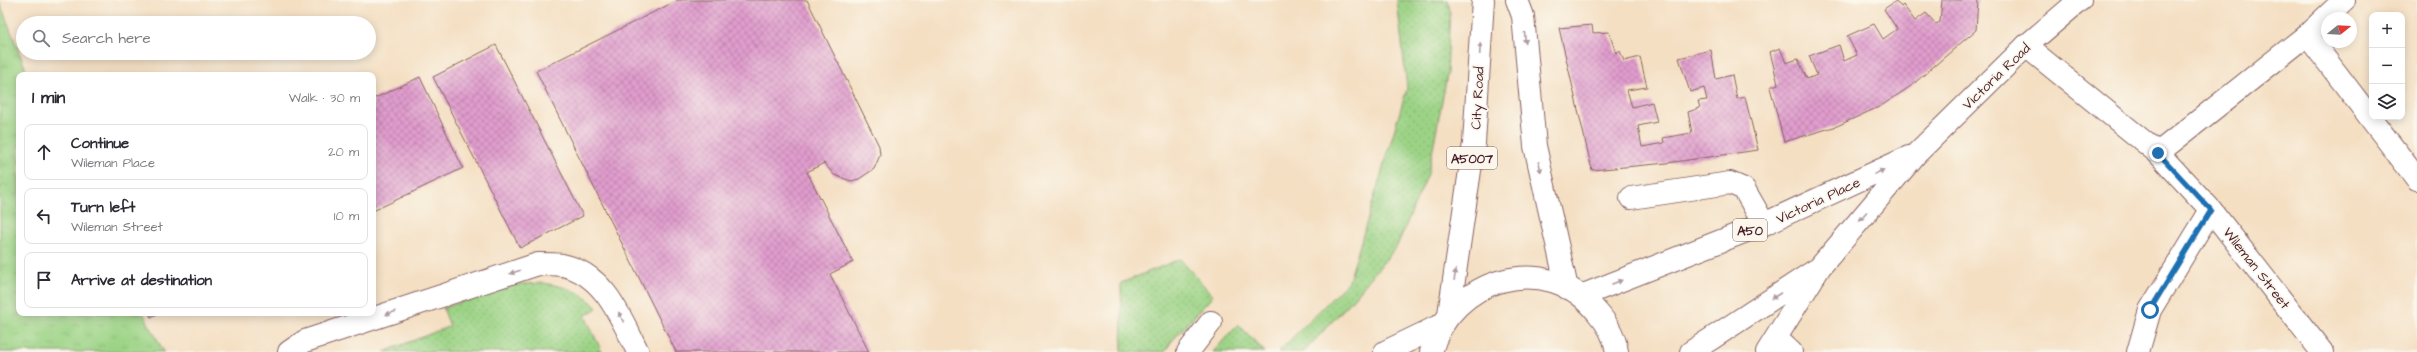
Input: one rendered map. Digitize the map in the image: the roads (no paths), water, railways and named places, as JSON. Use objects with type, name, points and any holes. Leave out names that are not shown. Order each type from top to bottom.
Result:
[{"type":"main road","name":"City Road","points":[[1431,352],[1445,319],[1474,143],[1483,0]]},
{"type":"main road","points":[[1517,0],[1523,16],[1535,146],[1574,292]]},
{"type":"main road","name":"Victoria Road","points":[[1916,154],[2026,46],[2080,0]]},
{"type":"main road","points":[[2158,153],[2307,35],[2344,0]]},
{"type":"main road","points":[[2307,35],[2417,179]]},
{"type":"main road","name":"Wileman Street","points":[[2026,46],[2158,153],[2211,210],[2322,352]]},
{"type":"main road","name":"Victoria Place","points":[[1574,292],[1764,224],[1916,154]]},
{"type":"main road","name":"Victoria Place","points":[[1778,348],[1820,267],[1916,154]]},
{"type":"main road","points":[[1632,198],[1730,183],[1744,189],[1764,224]]},
{"type":"main road","points":[[2138,352],[2150,310],[2211,210]]},
{"type":"main road","points":[[288,352],[305,341],[538,264],[563,265],[591,277],[614,303],[638,352]]},
{"type":"main road","name":"Victoria Place","points":[[1691,352],[1820,267]]},
{"type":"main road","points":[[1385,352],[1445,319],[1473,292],[1492,283],[1522,278],[1540,279],[1574,292],[1603,319],[1618,352]]},
{"type":"main road","points":[[1188,352],[1211,322]]}]
